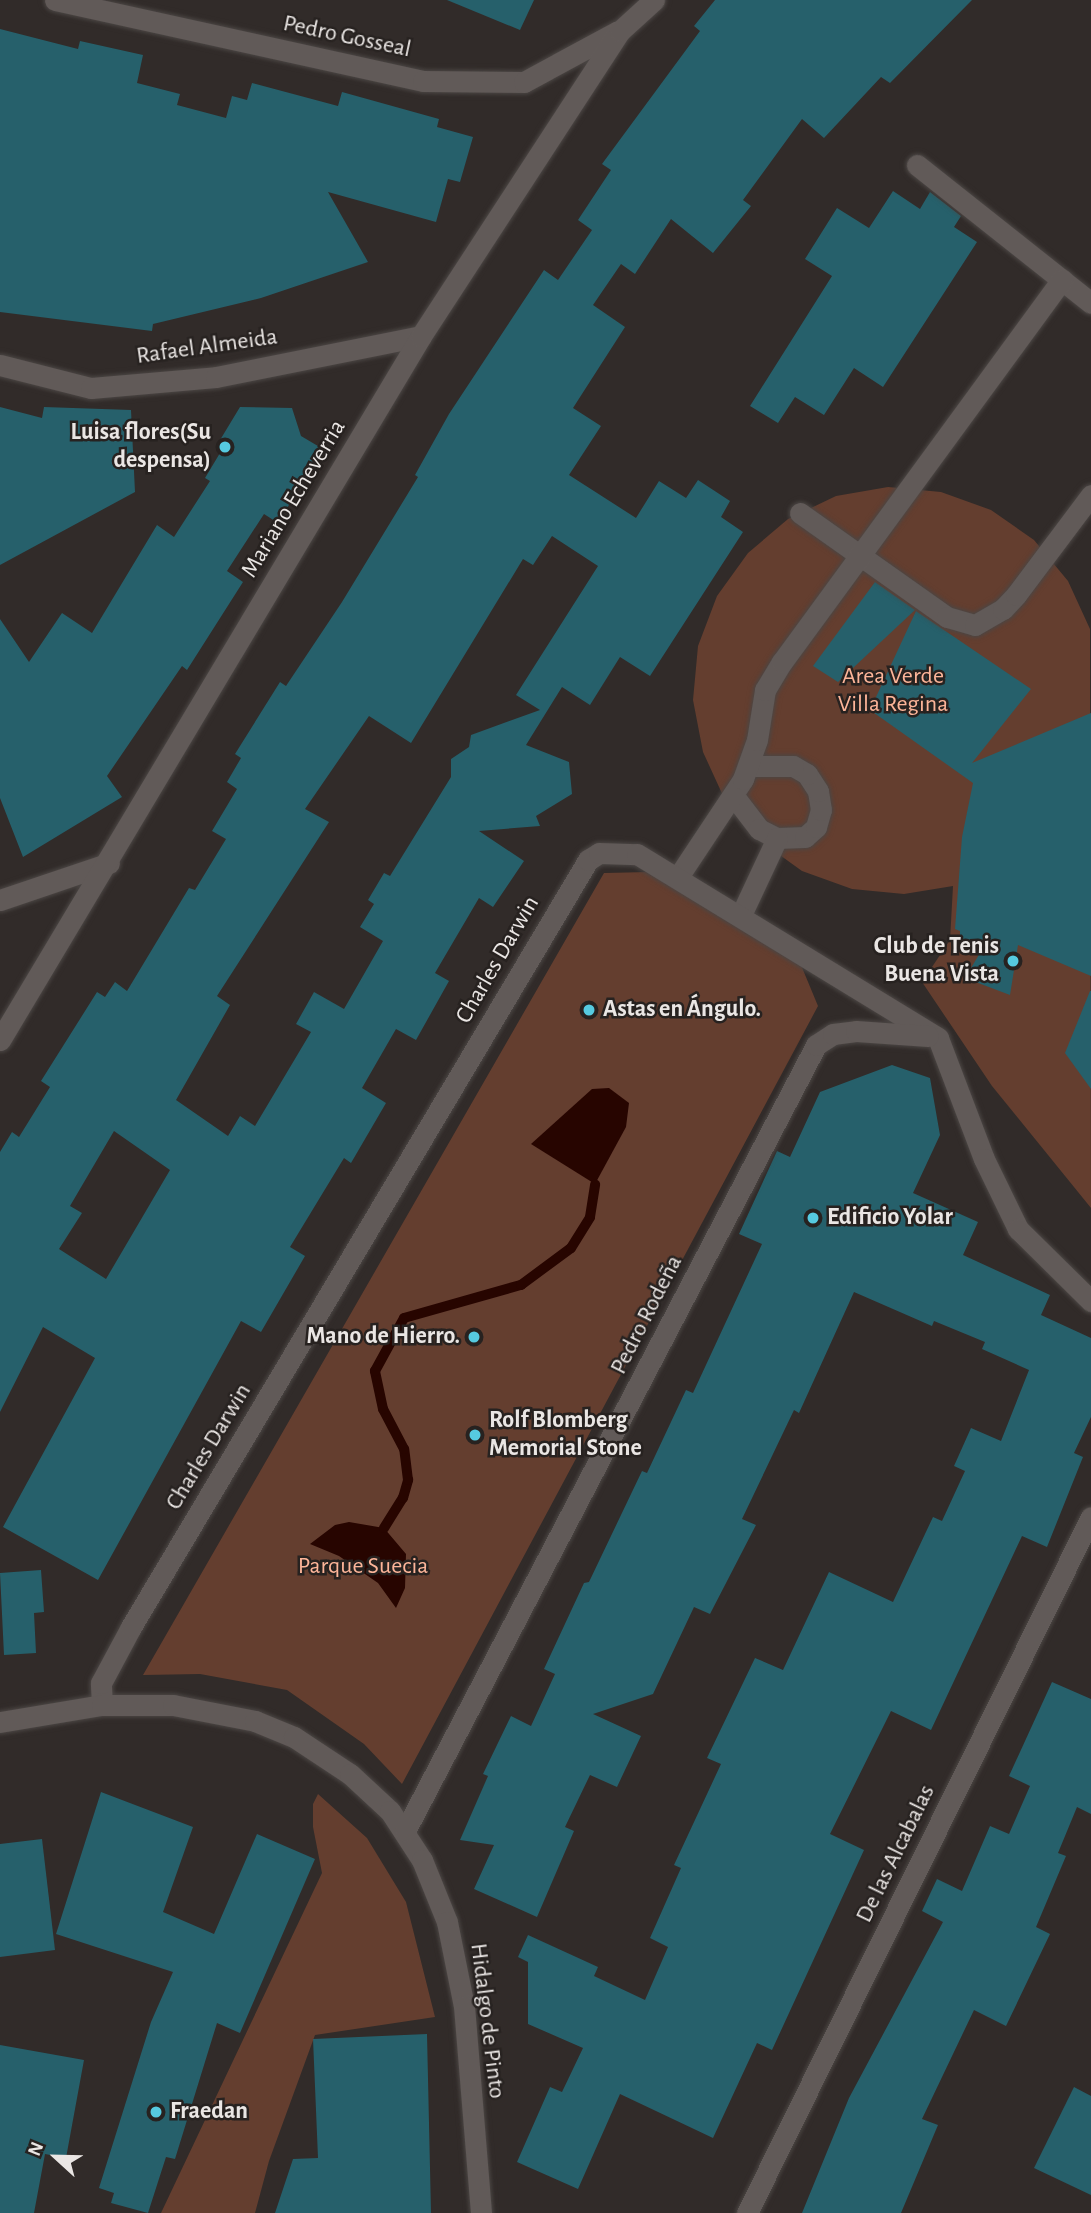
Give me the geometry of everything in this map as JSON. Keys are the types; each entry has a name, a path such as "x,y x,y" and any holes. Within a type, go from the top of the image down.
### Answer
{"street":[{"name":"Pedro Gosseal","path":"55,0 423,81 524,82 620,30"},
{"name":"Mariano Echeverria","path":"0,1040 109,863 421,336 620,30 654,0"},
{"path":"917,165 1091,303"},
{"path":"678,877 733,795 748,766 765,690 1062,280"},
{"name":"Rafael Almeida","path":"0,365 91,388 216,377 421,336"},
{"path":"800,513 947,617 975,625 1003,609 1016,595 1091,495"},
{"path":"733,795 759,829 777,838 805,837 816,827 821,810 818,791 807,774 793,766 748,766"},
{"path":"741,915 777,838"},
{"name":"Charles Darwin","path":"102,1705 101,1683 117,1651 588,860 611,850 637,854 741,915 938,1038"},
{"path":"0,901 109,863"},
{"name":"Pedro Rodeña","path":"405,1831 816,1045 833,1034 856,1031 938,1038"},
{"path":"938,1038 984,1159 1018,1228 1091,1301"},
{"name":"De las Alcabalas","path":"747,2213 1091,1517"},
{"name":"Hidalgo de Pinto","path":"0,1723 102,1705 173,1705 255,1721 294,1737 349,1774 405,1831 436,1888 457,1970 481,2213"}],"green space":[{"name":"Area Verde Villa Regina","path":"888,487 941,492 991,510 1034,540 1068,581 1090,629 1091,1208 992,1086 922,982 950,940 953,886 904,894 852,889 802,871 759,840 725,800 703,752 693,700 698,646 717,596 748,553 788,519 836,496"},
{"name":"Parque Suecia","path":"648,872 801,965 818,1006 402,1784 364,1744 287,1690 200,1674 143,1675 604,873"},
{"path":"318,1794 367,1838 406,1902 435,2017 315,2035 269,2161 255,2213 161,2213 322,1873 313,1827 313,1804"}],"shaded area":[{"path":"609,1088 629,1103 626,1127 595,1184 531,1144 592,1089"},
{"path":"349,1522 384,1528 406,1554 405,1588 396,1608 378,1583 339,1556 310,1544 335,1525"}],"building":[{"path":"447,0 534,0 520,30"},
{"path":"715,0 972,0 890,83 881,77 824,138 802,119 743,200 751,206 713,253 671,219 635,274 621,264 593,305 625,327 573,408 601,426 569,475 636,518 659,481 686,498 698,480 730,501 721,517 743,532 650,676 620,657 590,705 562,687 526,745 569,762 572,794 536,816 540,826 479,831 524,861 493,907 479,898 435,973 449,981 416,1040 396,1029 362,1088 386,1103 351,1163 344,1158 290,1247 305,1256 261,1332 241,1321 98,1580 3,1527 95,1358 43,1327 0,1412 0,1152 12,1132 19,1137 50,1087 41,1081 97,992 105,997 115,982 127,991 189,888 195,890 226,839 212,831 237,789 227,782 241,758 235,754 280,682 286,686 342,602 418,477 415,475 449,414 544,270 558,280 592,230 578,220 611,170 602,164 700,31 694,26","holes":["552,536 598,566 516,695 540,710 471,735 469,747 451,759 451,777 390,876 384,873 368,900 374,904 360,927 383,941 344,1009 314,992 296,1024 311,1032 255,1126 240,1116 228,1136 176,1100 230,1005 217,996 329,822 305,809 369,716 411,743 523,559 533,565","114,1131 170,1170 106,1279 59,1249 82,1213 70,1206"]},
{"path":"0,29 78,49 80,41 143,55 137,83 180,94 177,105 226,118 232,96 247,100 252,83 338,106 342,92 439,119 437,127 473,137 460,182 448,179 436,222 328,192 368,262 261,298 153,324 152,331 0,312"},
{"path":"893,191 920,209 930,192 961,216 954,227 977,242 883,387 854,368 824,415 795,397 778,423 750,406 832,276 805,259 837,208 869,228"},
{"path":"0,407 42,418 44,407 131,410 135,492 0,565"},
{"path":"240,407 292,408 301,436 323,449 278,523 264,514 227,571 243,582 187,670 182,666 107,776 122,797 23,857 0,798 0,619 29,662 62,613 92,633 157,525 174,537 210,481 205,478 223,448 217,445"},
{"path":"875,582 915,610 838,682 813,666"},
{"path":"916,611 1031,689 972,763 1091,713 1091,976 1018,945 1010,995 965,978 980,953 960,949 960,931 955,929 962,837 973,783 870,710"},
{"path":"1091,991 1091,1089 1065,1053"},
{"path":"892,1065 930,1078 940,1135 913,1193 978,1222 963,1255 1050,1295 1041,1315 1091,1338 1091,1417 1074,1453 1083,1457 1047,1547 1022,1536 931,1730 891,1711 830,1834 864,1850 772,2050 757,2043 713,2138 620,2094 578,2189 517,2162 550,2087 562,2092 583,2048 528,2024 528,1962 518,1957 528,1935 598,1967 594,1976 645,2000 668,1947 650,1938 681,1868 674,1865 721,1764 707,1758 755,1658 783,1670 829,1572 893,1602 933,1517 942,1521 965,1471 954,1466 971,1428 1001,1441 1029,1370 982,1349 985,1342 934,1321 932,1326 854,1292 799,1413 794,1410 742,1519 756,1525 710,1614 694,1607 653,1694 593,1714 641,1736 617,1787 590,1775 565,1827 574,1831 537,1917 474,1889 494,1845 460,1840 488,1776 483,1774 511,1716 531,1726 555,1674 544,1669 584,1583 589,1582 642,1471 647,1473 686,1390 693,1393 762,1244 739,1234 777,1151 790,1157 820,1092"},
{"path":"41,1570 44,1612 34,1613 36,1653 4,1655 0,1573"},
{"path":"1052,1682 1091,1699 1091,1814 1077,1807 1058,1853 1066,1856 1036,1927 1050,1934 1006,2026 974,2010 922,2119 938,2125 901,2213 802,2213 849,2098 943,1922 922,1911 937,1879 962,1891 990,1826 1009,1834 1030,1786 1009,1776"},
{"path":"101,1792 193,1827 163,1912 214,1934 257,1834 315,1859 240,2033 217,2023 175,2159 166,2157 148,2213 111,2203 114,2193 99,2188 151,2022 173,1972 56,1934"},
{"path":"42,1839 55,1950 0,1957 0,1844"},
{"path":"427,2034 431,2213 275,2213 293,2159 318,2158 313,2039"},
{"path":"0,2045 84,2060 66,2158 45,2154 34,2213 0,2213"},
{"path":"1074,2087 1091,2096 1091,2195 1034,2168"}],"waterway":[{"path":"384,1528 403,1498 408,1480 404,1449 383,1409 375,1371 404,1318 521,1285 571,1248 590,1217 595,1184"}],"place":[{"name":"Luisa flores(Su despensa)","path":"225,447"},
{"name":"Club de Tenis Buena Vista","path":"1013,961"},
{"name":"Astas en Ángulo.","path":"589,1010"},
{"name":"Edificio Yolar","path":"813,1218"},
{"name":"Mano de Hierro.","path":"474,1337"},
{"name":"Rolf Blomberg Memorial Stone","path":"475,1435"},
{"name":"Fraedan","path":"156,2112"}]}
